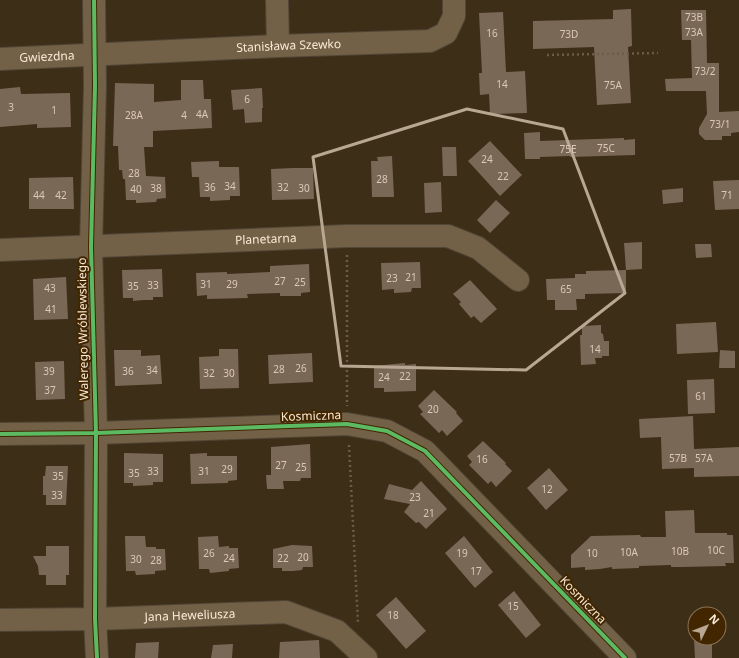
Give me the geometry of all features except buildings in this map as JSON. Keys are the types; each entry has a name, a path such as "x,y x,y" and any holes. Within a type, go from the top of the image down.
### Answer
{"street":[{"name":"Walerego Wróblewskiego","path":"94,0 95,86 91,247 96,433 95,619 97,658"},
{"path":"277,0 278,46"},
{"name":"Stanisława Szewko","path":"94,55 278,46 430,42 446,33 454,16 454,0"},
{"name":"Gwiezdna","path":"0,59 94,55"},
{"name":"Planetarna","path":"0,250 347,236 448,236 478,248 518,280"},
{"name":"Kosmiczna","path":"0,434 96,433 348,424 387,431 425,452 625,658"},
{"name":"Jana Heweliusza","path":"0,620 95,619 286,612 337,631 363,655"}],"path":[{"path":"547,55 658,53"},
{"path":"347,236 348,424 363,655"}],"highlighted area":[{"path":"467,109 563,129 625,293 526,370 341,366 313,157"}],"cycle path":[{"path":"94,0 95,86 91,247 96,433 95,619 97,658"},
{"path":"0,434 96,433 347,424 387,431 425,451 625,658"}]}
